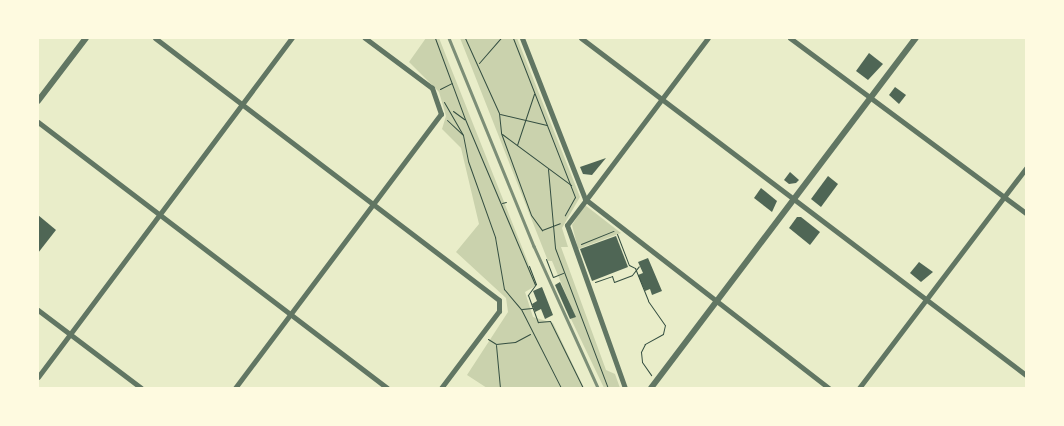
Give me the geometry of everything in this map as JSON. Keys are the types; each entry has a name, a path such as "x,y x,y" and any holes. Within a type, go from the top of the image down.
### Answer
{"street":[{"path":"38,101 86,38"},
{"path":"155,38 499,300 500,306 441,388"},
{"path":"38,377 292,38"},
{"path":"235,388 441,114 432,88 364,38"},
{"path":"522,38 585,199 716,304 829,388"},
{"path":"581,38 660,101 926,298 1026,375"},
{"path":"625,388 567,225 708,38"},
{"path":"790,38 1026,213"},
{"path":"651,388 916,38"},
{"path":"38,122 387,388"},
{"path":"859,388 1026,168"},
{"path":"38,310 141,388"}],"path":[{"path":"435,38 453,83 464,119 535,284"},
{"path":"466,38 499,114 501,133 531,215 542,230 558,226 576,197 513,38"},
{"path":"478,64 501,38"},
{"path":"432,88 442,89 453,83"},
{"path":"440,84 442,89"},
{"path":"432,88 451,110 464,119"},
{"path":"517,146 534,94"},
{"path":"451,110 463,135 468,161 495,237 504,289 521,309 531,334 561,388"},
{"path":"441,114 463,135"},
{"path":"499,114 548,126"},
{"path":"501,133 571,185"},
{"path":"548,169 555,248 608,388"},
{"path":"501,203 506,202"},
{"path":"573,246 616,230 629,264 635,268 648,301 665,325 663,334 645,344 641,352 645,368 657,381"},
{"path":"546,259 553,277 564,272"},
{"path":"529,266 535,284"},
{"path":"587,285 612,276 614,282 632,275 635,268 639,266"},
{"path":"535,284 528,295 538,322 550,321 583,388"},
{"path":"521,309 533,308"},
{"path":"481,334 496,344 515,342 531,334"},
{"path":"496,344 500,388"}],"green space":[{"path":"426,38 439,38 537,285 525,292 533,317 553,323 584,388 487,388 467,375 508,312 506,298 456,252 479,224 461,148 442,129 446,116 439,92 409,62"},
{"path":"460,38 517,38 580,197 562,228 568,247 561,247 606,370 615,374 620,388 604,388 571,319 575,316 552,261 548,261"},
{"path":"585,205 621,233 578,249 572,225"}],"building":[{"path":"869,53 883,64 868,80 856,71"},
{"path":"895,87 906,95 899,104 889,95"},
{"path":"606,158 592,175 583,174 580,167"},
{"path":"790,172 799,180 796,183 789,184 784,180"},
{"path":"828,176 838,184 821,207 811,199"},
{"path":"761,188 777,201 772,212 754,198"},
{"path":"38,215 56,230 38,253"},
{"path":"797,217 801,217 820,232 810,245 789,228"},
{"path":"616,236 628,267 592,281 580,249"},
{"path":"648,258 662,291 652,295 650,289 645,291 638,275 643,273 638,262"},
{"path":"919,262 933,272 921,282 910,273"},
{"path":"560,282 576,317 570,319 555,285"},
{"path":"542,287 553,315 545,319 541,309 535,312 532,304 537,301 533,291"}],"railway":[{"path":"449,38 534,246 598,388"}]}
